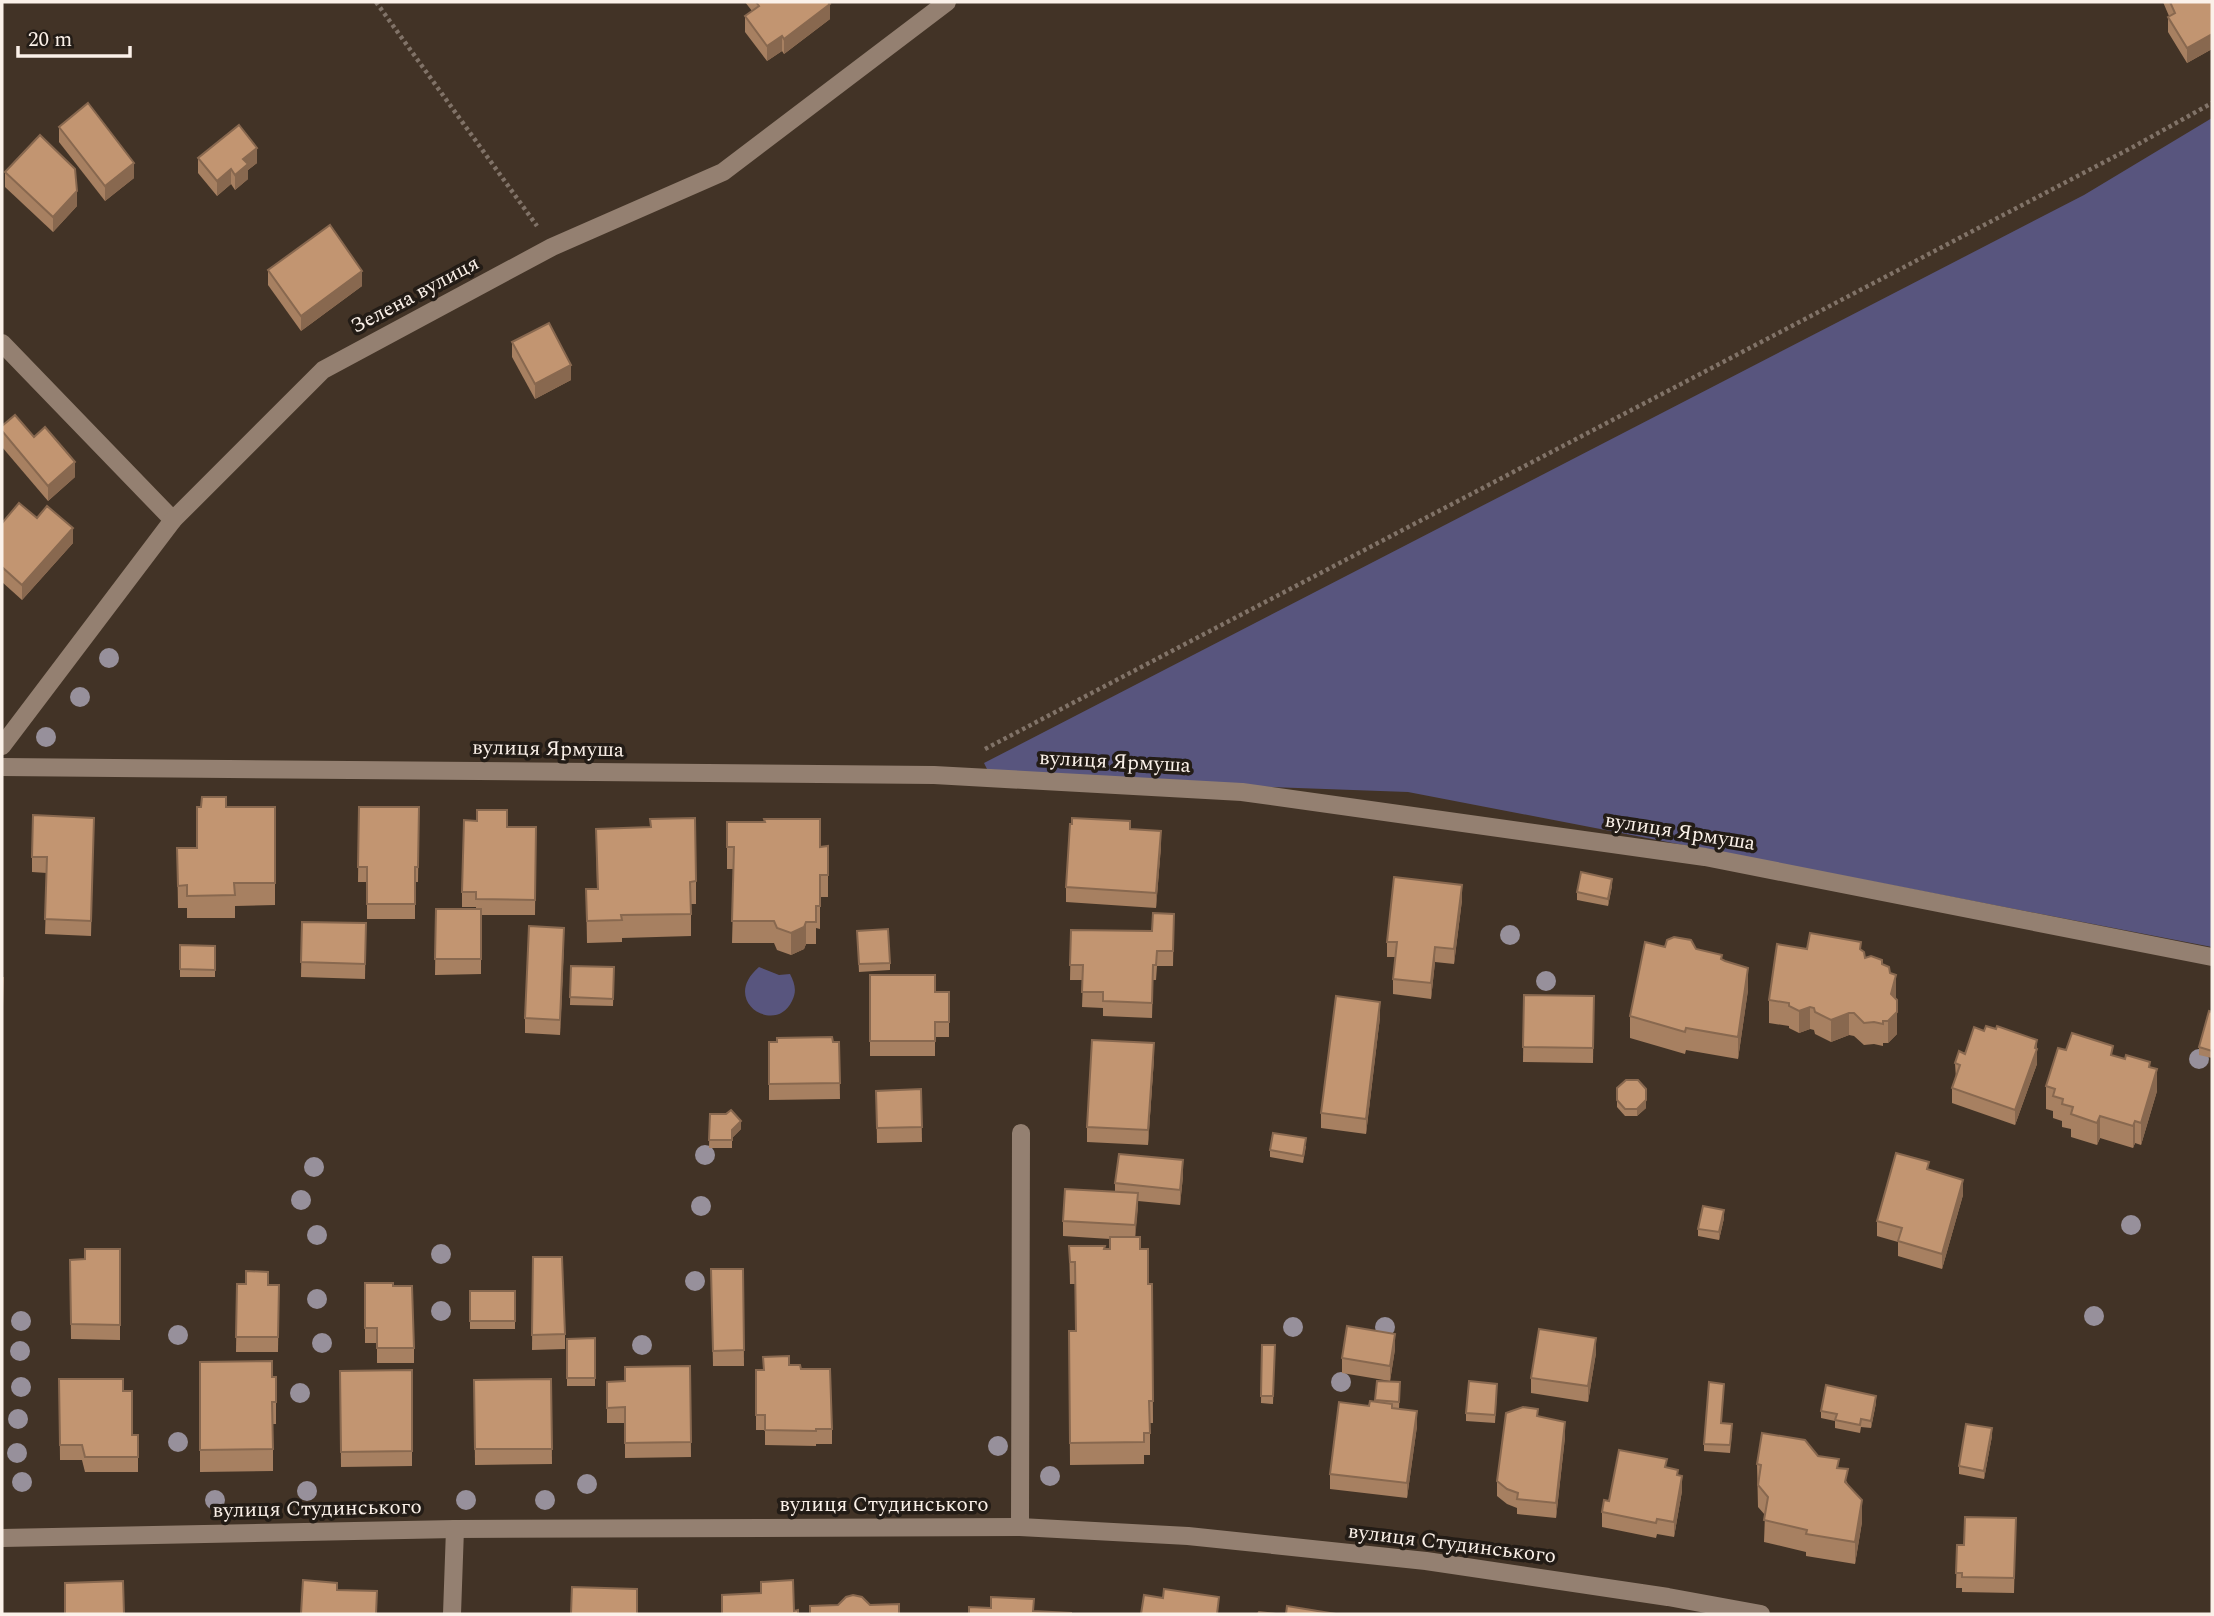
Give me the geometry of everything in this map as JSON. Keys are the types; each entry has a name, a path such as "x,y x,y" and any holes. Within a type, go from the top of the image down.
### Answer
{"street":[{"name":"Зелена вулиця","path":"2,746 173,520 323,370 552,247 723,172 947,2"},
{"path":"2,343 173,520"},
{"name":"вулиця Ярмуша","path":"2,767 934,775 1242,792 1705,857 2212,957"},
{"path":"1020,1527 1021,1133"},
{"name":"вулиця Студинського","path":"2,1538 455,1529 1020,1527 1188,1535 1413,1560 1668,1597 1761,1614"},
{"path":"452,1614 455,1529"}],"path":[{"path":"376,2 552,247"},
{"path":"984,749 2133,147 2212,103"}],"shaded area":[{"path":"2212,118 2212,947 1408,792 991,777 984,763 2084,195"},
{"path":"759,967 779,975 790,974 794,994 784,1011 764,1015 754,1010 748,1002 745,992 748,980"}],"building":[{"path":"756,2 830,4 784,39 782,36 767,46 745,16 759,6"},
{"path":"2170,2 2212,2 2212,34 2187,48 2168,17 2175,13"},
{"path":"88,103 134,163 105,186 59,127"},
{"path":"239,125 257,148 243,159 248,164 235,175 231,169 217,181 198,158"},
{"path":"40,135 75,169 77,191 53,217 5,172"},
{"path":"330,225 362,271 301,316 268,270"},
{"path":"549,323 571,365 535,384 512,342"},
{"path":"15,415 34,437 45,427 75,462 48,486 2,431 2,426"},
{"path":"19,503 37,518 47,506 73,528 22,585 2,567 2,523"},
{"path":"202,797 226,797 226,807 275,807 275,883 234,883 235,895 187,896 187,885 178,886 177,848 197,848 197,807 201,807"},
{"path":"359,807 419,807 415,904 367,904 367,867 358,867"},
{"path":"477,810 507,810 507,827 536,827 535,900 476,899 476,892 462,892 464,820 477,821"},
{"path":"33,815 94,818 91,921 45,919 47,857 32,857"},
{"path":"695,818 696,881 690,882 691,914 621,915 622,920 587,921 586,889 598,889 596,829 651,827 650,819"},
{"path":"1072,818 1130,821 1130,829 1161,831 1156,893 1066,887"},
{"path":"764,819 820,819 820,847 828,846 828,875 820,875 820,906 816,906 816,922 806,922 804,927 791,933 777,928 774,921 732,921 734,847 727,847 727,822 765,822"},
{"path":"1581,872 1612,879 1608,899 1577,892"},
{"path":"1394,877 1462,885 1454,949 1435,947 1431,983 1393,979 1397,942 1387,942"},
{"path":"436,909 481,909 481,959 435,959"},
{"path":"1153,913 1174,914 1173,951 1157,951 1156,965 1153,965 1152,1003 1103,1001 1103,992 1082,992 1083,965 1070,965 1071,930 1152,931"},
{"path":"302,922 366,923 365,964 301,962"},
{"path":"529,926 564,928 560,1020 525,1018"},
{"path":"888,929 890,963 859,964 857,931"},
{"path":"1810,933 1861,942 1860,949 1865,958 1871,956 1882,960 1882,964 1889,967 1890,973 1896,975 1891,994 1897,1000 1897,1012 1888,1021 1883,1021 1883,1024 1864,1023 1854,1013 1831,1020 1815,1012 1814,1008 1799,1011 1789,1006 1789,1003 1769,1000 1777,944 1807,949"},
{"path":"1674,937 1691,940 1696,949 1722,955 1721,959 1725,961 1748,968 1738,1037 1686,1028 1685,1032 1630,1016 1645,942 1665,947 1667,940"},
{"path":"180,945 215,946 215,970 180,969"},
{"path":"571,966 614,967 613,999 570,997"},
{"path":"870,975 935,975 935,992 949,992 949,1022 935,1022 935,1041 870,1041"},
{"path":"1524,995 1594,996 1593,1048 1523,1047"},
{"path":"1336,996 1380,1002 1366,1119 1321,1113"},
{"path":"2209,1011 2212,1012 2212,1051 2199,1047"},
{"path":"1986,1026 1996,1029 1997,1026 2037,1040 2037,1049 2015,1110 1952,1088 1960,1065 1955,1063 1959,1051 1965,1054 1974,1027 1984,1031"},
{"path":"2072,1033 2113,1046 2111,1055 2125,1059 2126,1055 2150,1062 2149,1067 2157,1069 2141,1123 2135,1121 2133,1126 2100,1116 2097,1123 2071,1114 2073,1107 2062,1104 2063,1099 2053,1096 2055,1089 2046,1086 2058,1048 2066,1050"},
{"path":"832,1037 833,1042 839,1042 840,1083 769,1084 769,1042 777,1042 777,1038"},
{"path":"1092,1040 1154,1043 1148,1130 1087,1127"},
{"path":"1626,1080 1638,1080 1646,1089 1646,1100 1637,1109 1625,1109 1617,1100 1617,1088"},
{"path":"921,1089 922,1127 877,1128 876,1091"},
{"path":"731,1110 741,1121 732,1130 732,1140 709,1140 710,1114 726,1114"},
{"path":"1273,1133 1306,1138 1303,1156 1270,1150"},
{"path":"1896,1153 1929,1162 1927,1169 1963,1180 1942,1254 1898,1241 1902,1228 1877,1221"},
{"path":"1119,1154 1183,1160 1180,1190 1115,1183"},
{"path":"1065,1189 1138,1193 1135,1225 1063,1221"},
{"path":"1703,1206 1724,1210 1719,1232 1698,1229"},
{"path":"1110,1237 1140,1237 1140,1249 1148,1249 1148,1284 1152,1284 1153,1401 1149,1401 1150,1433 1144,1433 1144,1442 1070,1443 1069,1331 1076,1331 1075,1262 1070,1262 1069,1246 1105,1246 1104,1249 1110,1249"},
{"path":"85,1249 120,1249 120,1325 71,1324 70,1260 85,1259"},
{"path":"533,1257 562,1257 565,1334 532,1335"},
{"path":"711,1269 743,1269 744,1350 713,1351"},
{"path":"246,1271 268,1272 268,1285 279,1285 278,1337 236,1337 237,1284 246,1284"},
{"path":"365,1283 412,1286 414,1348 377,1348 377,1328 365,1328"},
{"path":"470,1291 515,1291 515,1321 470,1321"},
{"path":"1347,1326 1395,1334 1390,1366 1342,1358"},
{"path":"1539,1329 1596,1338 1588,1386 1531,1378"},
{"path":"595,1338 595,1378 567,1378 567,1339"},
{"path":"1262,1345 1275,1345 1273,1396 1261,1396"},
{"path":"789,1356 789,1365 800,1365 801,1369 830,1369 832,1429 765,1430 765,1415 756,1415 756,1370 764,1370 763,1357"},
{"path":"272,1361 272,1377 276,1377 276,1402 272,1402 273,1449 200,1450 200,1362"},
{"path":"690,1366 691,1442 625,1443 625,1407 607,1408 607,1382 625,1381 625,1367"},
{"path":"412,1370 412,1451 341,1452 340,1371"},
{"path":"59,1379 123,1379 123,1391 132,1391 132,1435 138,1435 138,1457 85,1457 82,1445 60,1445"},
{"path":"551,1379 552,1449 475,1449 474,1380"},
{"path":"1377,1381 1400,1382 1399,1402 1375,1400"},
{"path":"1469,1381 1497,1384 1495,1415 1466,1413"},
{"path":"1709,1382 1724,1384 1721,1423 1732,1424 1730,1445 1704,1444"},
{"path":"1826,1385 1876,1396 1871,1421 1861,1419 1860,1425 1835,1420 1837,1414 1821,1411"},
{"path":"1370,1401 1392,1404 1392,1408 1417,1411 1407,1483 1330,1474 1339,1402 1369,1406"},
{"path":"1523,1407 1538,1409 1537,1416 1565,1422 1556,1503 1517,1499 1518,1493 1497,1481 1506,1413"},
{"path":"1966,1424 1992,1428 1984,1471 1959,1466"},
{"path":"1762,1433 1805,1440 1818,1456 1839,1459 1837,1468 1848,1469 1845,1482 1862,1500 1855,1542 1806,1534 1807,1530 1764,1520 1768,1497 1758,1485 1761,1465 1757,1464"},
{"path":"1619,1450 1667,1459 1665,1467 1678,1470 1677,1475 1682,1476 1674,1522 1657,1519 1656,1523 1602,1512 1604,1500 1609,1501"},
{"path":"1965,1517 2016,1518 2014,1578 1962,1577 1962,1573 1956,1573 1957,1545 1964,1545"},
{"path":"303,1580 337,1583 337,1590 377,1591 376,1614 301,1614"},
{"path":"793,1580 794,1611 798,1610 798,1614 722,1614 722,1595 761,1593 761,1582"},
{"path":"123,1581 124,1614 65,1614 65,1583"},
{"path":"572,1587 637,1589 637,1614 571,1614"},
{"path":"1164,1589 1219,1597 1217,1614 1141,1614 1144,1595 1163,1598"},
{"path":"846,1597 862,1597 870,1605 899,1604 899,1614 810,1614 810,1606 838,1605"},
{"path":"991,1597 1034,1599 1033,1611 1071,1614 969,1614 969,1607 991,1608"},
{"path":"1287,1606 1336,1614 1286,1614"}]}
